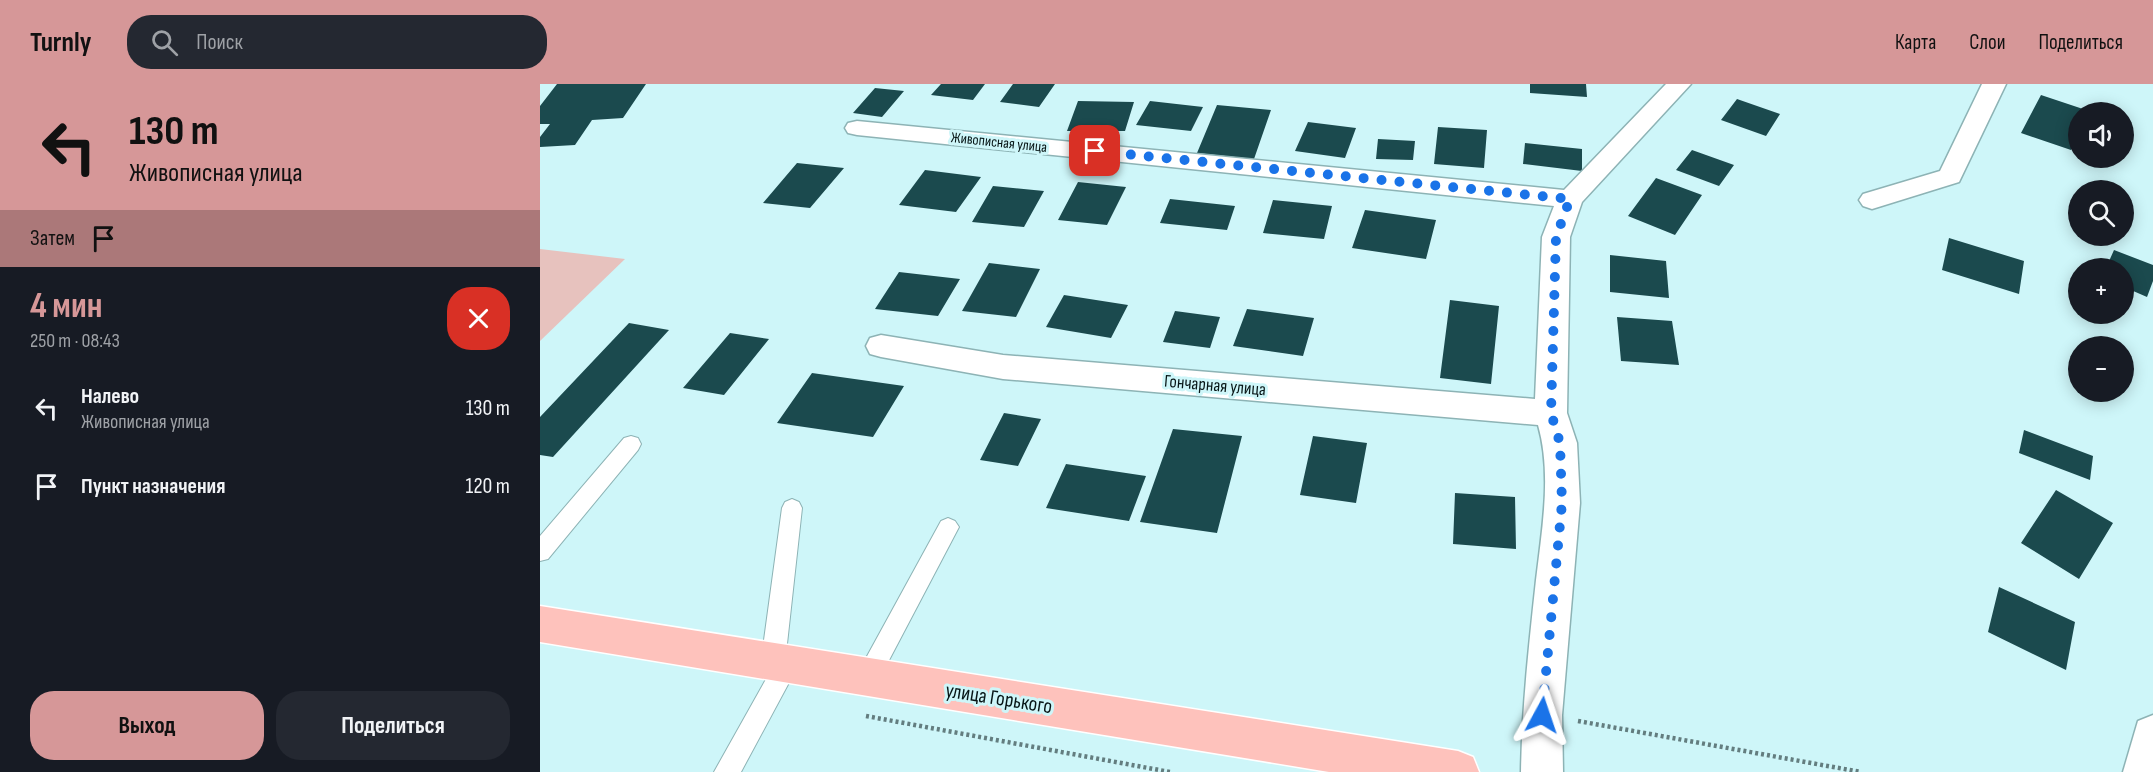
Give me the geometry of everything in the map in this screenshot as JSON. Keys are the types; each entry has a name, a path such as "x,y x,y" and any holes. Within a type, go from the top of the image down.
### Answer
{"main road":[{"name":"улица Горького","path":"540,624 780,663 864,696 1395,767 1458,772"}],"street":[{"path":"1542,772 1542,715 1562,503 1560,443 1551,413 1556,237 1570,199 1679,84"},
{"path":"1872,201 1950,176 1994,84"},
{"name":"Живописная улица","path":"857,128 1570,199"},
{"name":"Гончарная улица","path":"881,346 1003,367 1551,413"},
{"path":"2144,772 2153,736"}],"lane":[{"path":"540,552 632,444"},
{"path":"727,772 780,663 792,508"},
{"path":"864,696 948,527"}],"path":[{"path":"864,696 1170,772"},
{"path":"1542,715 1861,772"}],"shaded area":[{"path":"540,249 625,259 540,341"}],"building":[{"path":"557,84 646,84 623,118 592,120 575,145 540,147 540,137 550,124 540,124 540,106"},
{"path":"941,84 985,84 973,100 931,95"},
{"path":"1013,84 1055,84 1039,107 1000,102"},
{"path":"1530,84 1586,84 1587,97 1530,93"},
{"path":"875,88 904,91 882,117 853,113"},
{"path":"2041,95 2068,104 2068,149 2021,133"},
{"path":"1737,99 1780,114 1766,136 1721,120"},
{"path":"1078,101 1134,102 1125,131 1067,131"},
{"path":"1150,101 1203,107 1191,131 1136,125"},
{"path":"1217,105 1271,110 1254,159 1197,153"},
{"path":"1308,122 1356,128 1345,158 1295,151"},
{"path":"1438,127 1487,130 1484,168 1434,164"},
{"path":"1378,139 1415,141 1413,160 1376,159"},
{"path":"1525,143 1582,149 1582,171 1523,164"},
{"path":"1692,150 1734,165 1719,186 1676,170"},
{"path":"797,163 844,168 810,208 763,203"},
{"path":"925,170 981,177 956,212 899,205"},
{"path":"1656,178 1702,195 1675,235 1628,216"},
{"path":"1078,182 1126,187 1107,225 1058,220"},
{"path":"993,186 1044,191 1024,227 972,222"},
{"path":"1170,199 1235,206 1227,230 1160,223"},
{"path":"1273,200 1332,206 1324,239 1263,233"},
{"path":"1365,210 1436,220 1426,259 1352,248"},
{"path":"1949,238 2024,261 2019,294 1942,270"},
{"path":"2114,250 2153,265 2153,281 2147,297 2134,291 2134,258 2110,258"},
{"path":"1610,255 1666,261 1669,298 1610,292"},
{"path":"989,263 1040,269 1016,317 962,311"},
{"path":"899,272 960,279 938,316 875,309"},
{"path":"1064,295 1128,305 1111,338 1046,327"},
{"path":"1450,300 1499,306 1491,384 1440,378"},
{"path":"1247,309 1314,318 1303,356 1233,346"},
{"path":"1175,311 1220,317 1210,348 1163,342"},
{"path":"1617,317 1672,321 1679,365 1621,361"},
{"path":"629,323 669,330 553,457 540,455 540,417"},
{"path":"730,333 769,339 724,395 683,388"},
{"path":"812,373 904,386 873,437 777,423"},
{"path":"1004,413 1041,419 1018,466 980,460"},
{"path":"1173,429 1242,436 1217,533 1140,522"},
{"path":"2024,430 2093,456 2090,480 2019,453"},
{"path":"1313,436 1367,443 1356,503 1300,495"},
{"path":"1066,464 1146,476 1129,521 1046,508"},
{"path":"2056,490 2113,523 2079,579 2021,543"},
{"path":"1455,493 1515,497 1516,549 1453,544"},
{"path":"1999,587 2075,622 2066,670 1988,632"}],"route":[{"path":"1095,151 1570,199 1556,237 1551,413 1560,443 1562,503 1542,715"}]}
